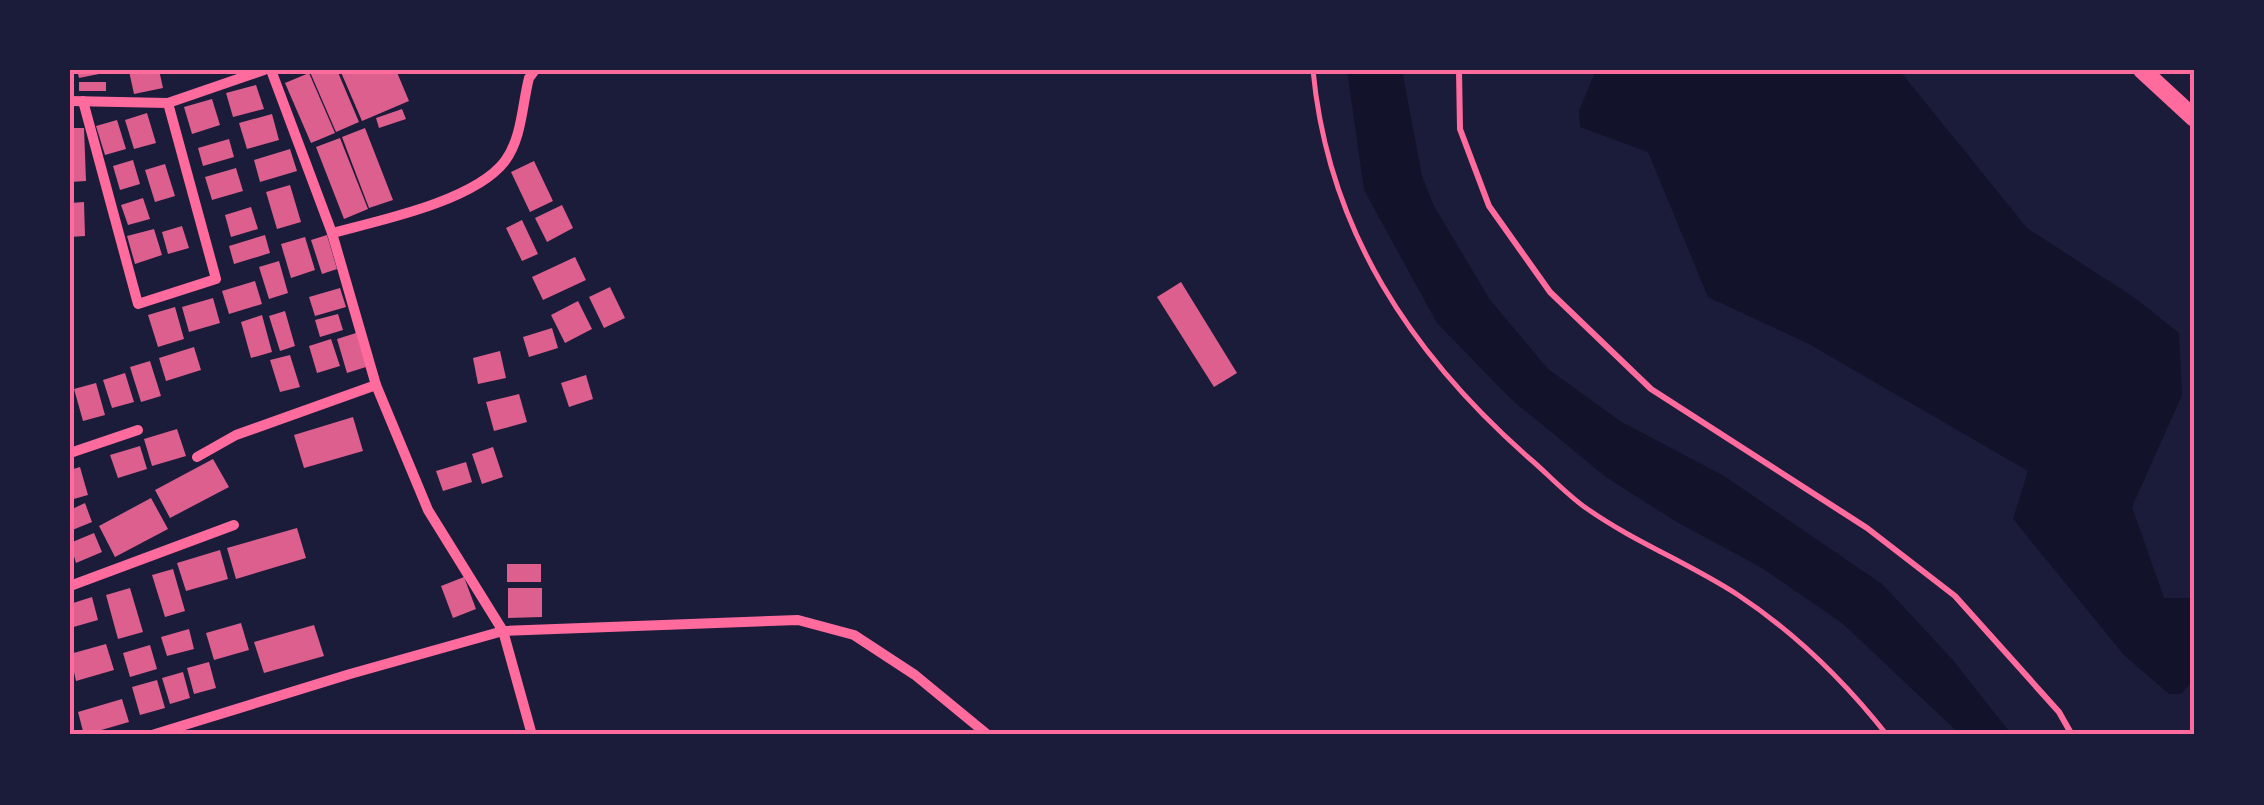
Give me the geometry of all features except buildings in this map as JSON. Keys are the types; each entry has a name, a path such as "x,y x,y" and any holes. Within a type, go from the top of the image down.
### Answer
{"street":[{"path":"70,100 168,102 268,70 332,233 376,386 428,510 502,631 532,735"},
{"path":"332,233 408,213 450,197 486,177 504,162 512,147 529,78 535,70"},
{"path":"2142,70 2194,118"},
{"path":"83,101 138,304 216,279 168,102"},
{"path":"198,457 251,429 376,386"},
{"path":"70,453 138,430"},
{"path":"70,586 234,526"},
{"path":"152,735 502,631 798,620 854,635 916,675 988,735"}],"lane":[{"path":"1459,70 1460,129 1489,206 1550,292 1650,389 1868,528 1955,596 2059,712 2072,735"}],"path":[{"path":"1312,70 1318,125 1351,226 1398,313 1453,386 1585,507 1736,594 1782,628 1867,710 1887,735"}],"shaded area":[{"path":"1347,70 1402,70 1422,176 1434,206 1490,300 1548,369 1620,421 1724,476 1882,584 1952,659 2012,735 1961,735 1842,623 1762,568 1675,521 1606,477 1512,400 1437,323 1364,190"},
{"path":"1596,70 1899,70 2027,228 2135,298 2179,333 2182,395 2132,507 2164,598 2194,598 2194,679 2181,694 2169,694 2124,655 2013,519 2028,471 1809,344 1708,297 1648,152 1580,127 1579,111"}]}
